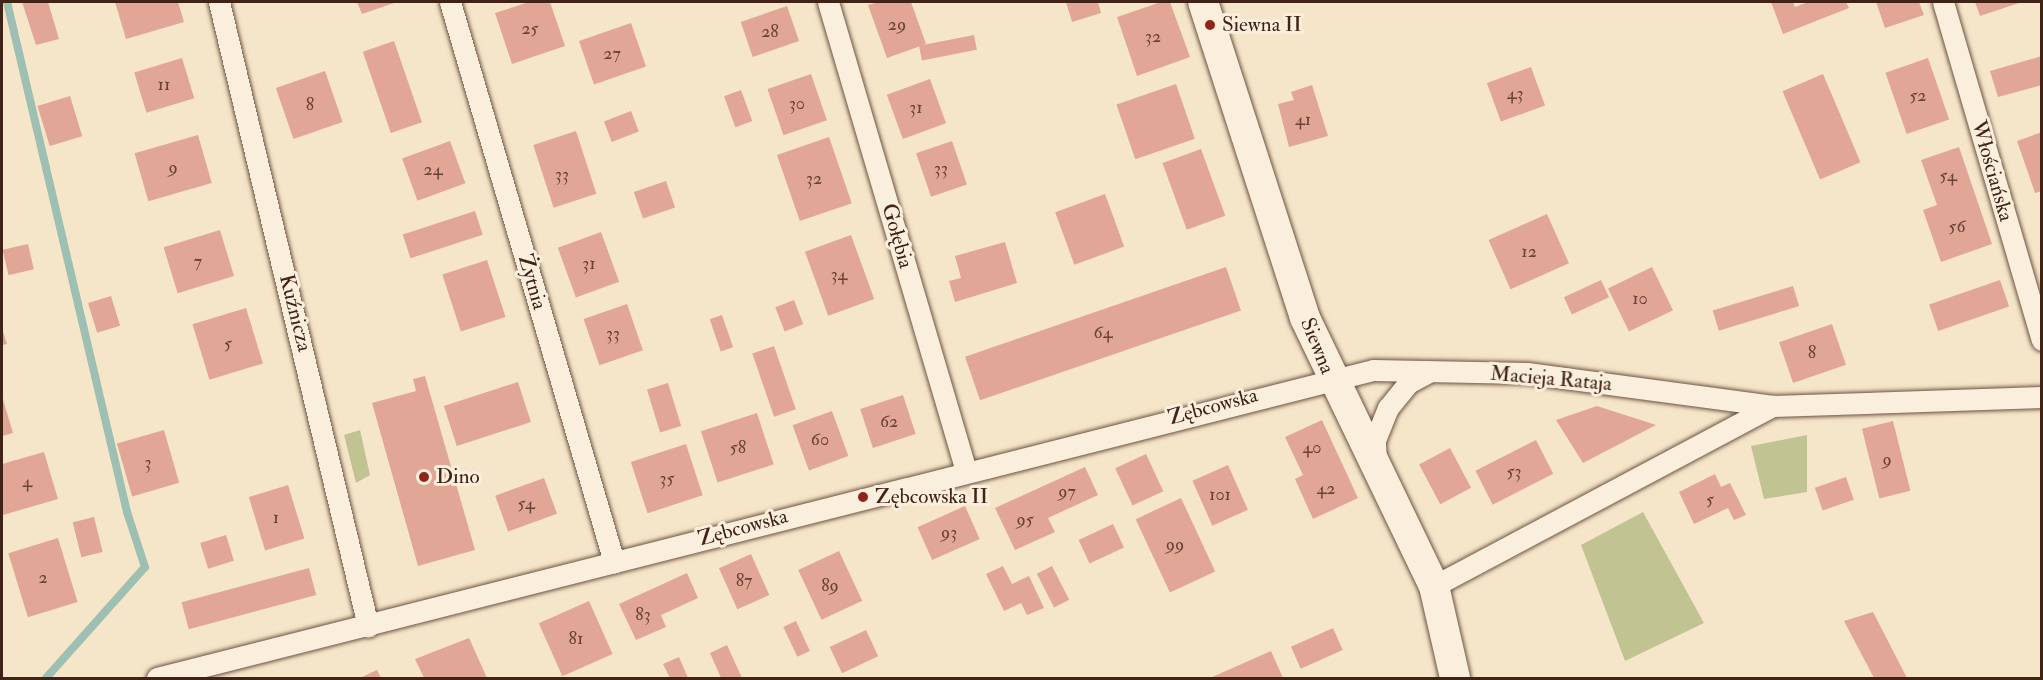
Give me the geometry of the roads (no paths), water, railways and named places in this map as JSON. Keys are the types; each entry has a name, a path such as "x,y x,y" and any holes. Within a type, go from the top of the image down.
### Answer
{"street":[{"name":"Kuźnicza","path":"219,2 368,626"},
{"name":"Żytnia","path":"450,2 614,562"},
{"name":"Gołębia","path":"828,2 966,471"},
{"name":"Siewna","path":"1203,2 1268,215 1328,377 1376,466 1434,586 1455,678"},
{"name":"Włościańska","path":"1943,2 2042,340"},
{"name":"Macieja Rataja","path":"1328,377 1373,370 1527,374 1773,406 2042,398"},
{"path":"1376,466 1375,440 1388,408 1407,383 1429,371"},
{"name":"Zębcowska","path":"157,678 368,626 1328,377"},
{"name":"Macieja Rataja","path":"1434,586 1773,406"}],"waterway":[{"path":"7,2 127,512 145,567 46,678"}],"place":[{"name":"Siewna II","path":"1210,25"},
{"name":"Dino","path":"424,477"},
{"name":"Zębcowska II","path":"863,497"}]}
